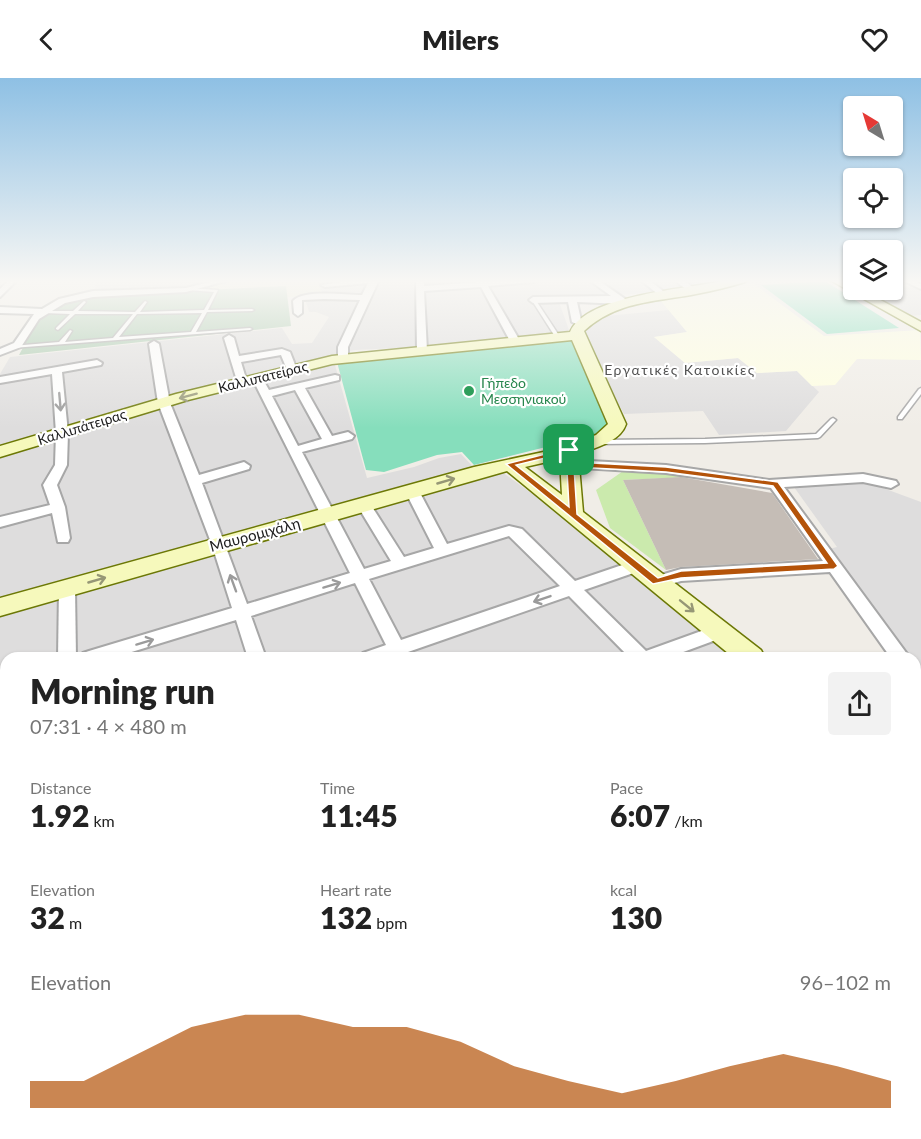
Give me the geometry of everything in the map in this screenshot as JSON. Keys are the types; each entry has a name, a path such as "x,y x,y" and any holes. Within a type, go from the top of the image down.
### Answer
{"street":[{"path":"0,352 20,343 28,330"},
{"path":"343,358 343,347 350,330"},
{"path":"421,330 422,351"},
{"path":"509,330 515,341"},
{"name":"Καλλιπατείρας","path":"164,403 343,358 558,337 580,330"},
{"name":"Μαυρομιχάλη","path":"0,607 510,464 570,457 611,434 617,427 580,330"},
{"path":"229,338 235,360 250,380 265,394 399,652"},
{"path":"154,344 164,403 219,545 255,652"},
{"path":"235,360 282,352 286,354 292,370"},
{"path":"0,380 97,363"},
{"path":"57,370 63,433 61,465 50,484 58,507 63,538"},
{"path":"265,394 335,378"},
{"path":"298,386 330,441"},
{"name":"Καλλιπάτειρας","path":"0,452 164,403"},
{"path":"293,451 348,436"},
{"path":"573,515 570,457 775,484 863,478 891,484"},
{"path":"510,464 744,652"},
{"path":"194,481 244,466"},
{"path":"775,484 897,652"},
{"path":"412,491 444,551"},
{"path":"364,505 400,564"},
{"path":"0,522 58,507"},
{"path":"109,652 509,531 517,533 635,652"},
{"path":"405,652 637,566"},
{"path":"657,582 681,575 834,566"},
{"path":"67,588 67,652"},
{"path":"664,652 718,632"}],"lane":[{"path":"115,339 123,330"},
{"path":"193,333 195,330"},
{"path":"12,347 243,330"},
{"path":"553,330 558,337"},
{"path":"61,343 70,331"},
{"path":"900,418 921,390"},
{"path":"594,442 705,441 818,436 833,420"}],"shaded area":[{"path":"33,330 258,330 19,355"},
{"path":"268,330 283,330 292,344 312,343 321,330 569,330 565,333 399,350 398,348 355,350 338,353 338,357 333,358 367,478 461,454 483,477 502,472 589,535 727,652 0,652 0,374 10,357"},
{"path":"587,330 685,330 687,332 654,337 685,363 738,358 757,373 797,371 819,392 786,431 719,435 703,411 624,414 583,335"},
{"path":"685,330 815,330 824,336 920,330 921,360 857,359 835,385 812,386 797,371 757,373 738,358 685,363 654,337 687,332"},
{"path":"864,481 921,502 921,652 904,652 829,549 837,547 794,487"}],"green space":[{"path":"821,330 881,330 827,334"},
{"name":"Γήπεδο Μεσσηνιακού","path":"571,340 608,426 598,434 474,465 462,452 437,455 384,472 366,470 337,362"},
{"path":"626,469 683,474 706,479 691,477 623,480 666,570 610,528 596,490"}],"building":[{"path":"681,477 772,493 818,559 681,567 666,570 623,480"}],"place":[{"name":"Γήπεδο Μεσσηνιακού","path":"469,391"}],"district":[{"name":"Εργατικές Κατοικίες","path":"680,370"}],"route":[{"path":"569,450 510,464 573,515 570,464 666,469 775,484 834,566 681,575 657,582 573,515 569,450"}]}
